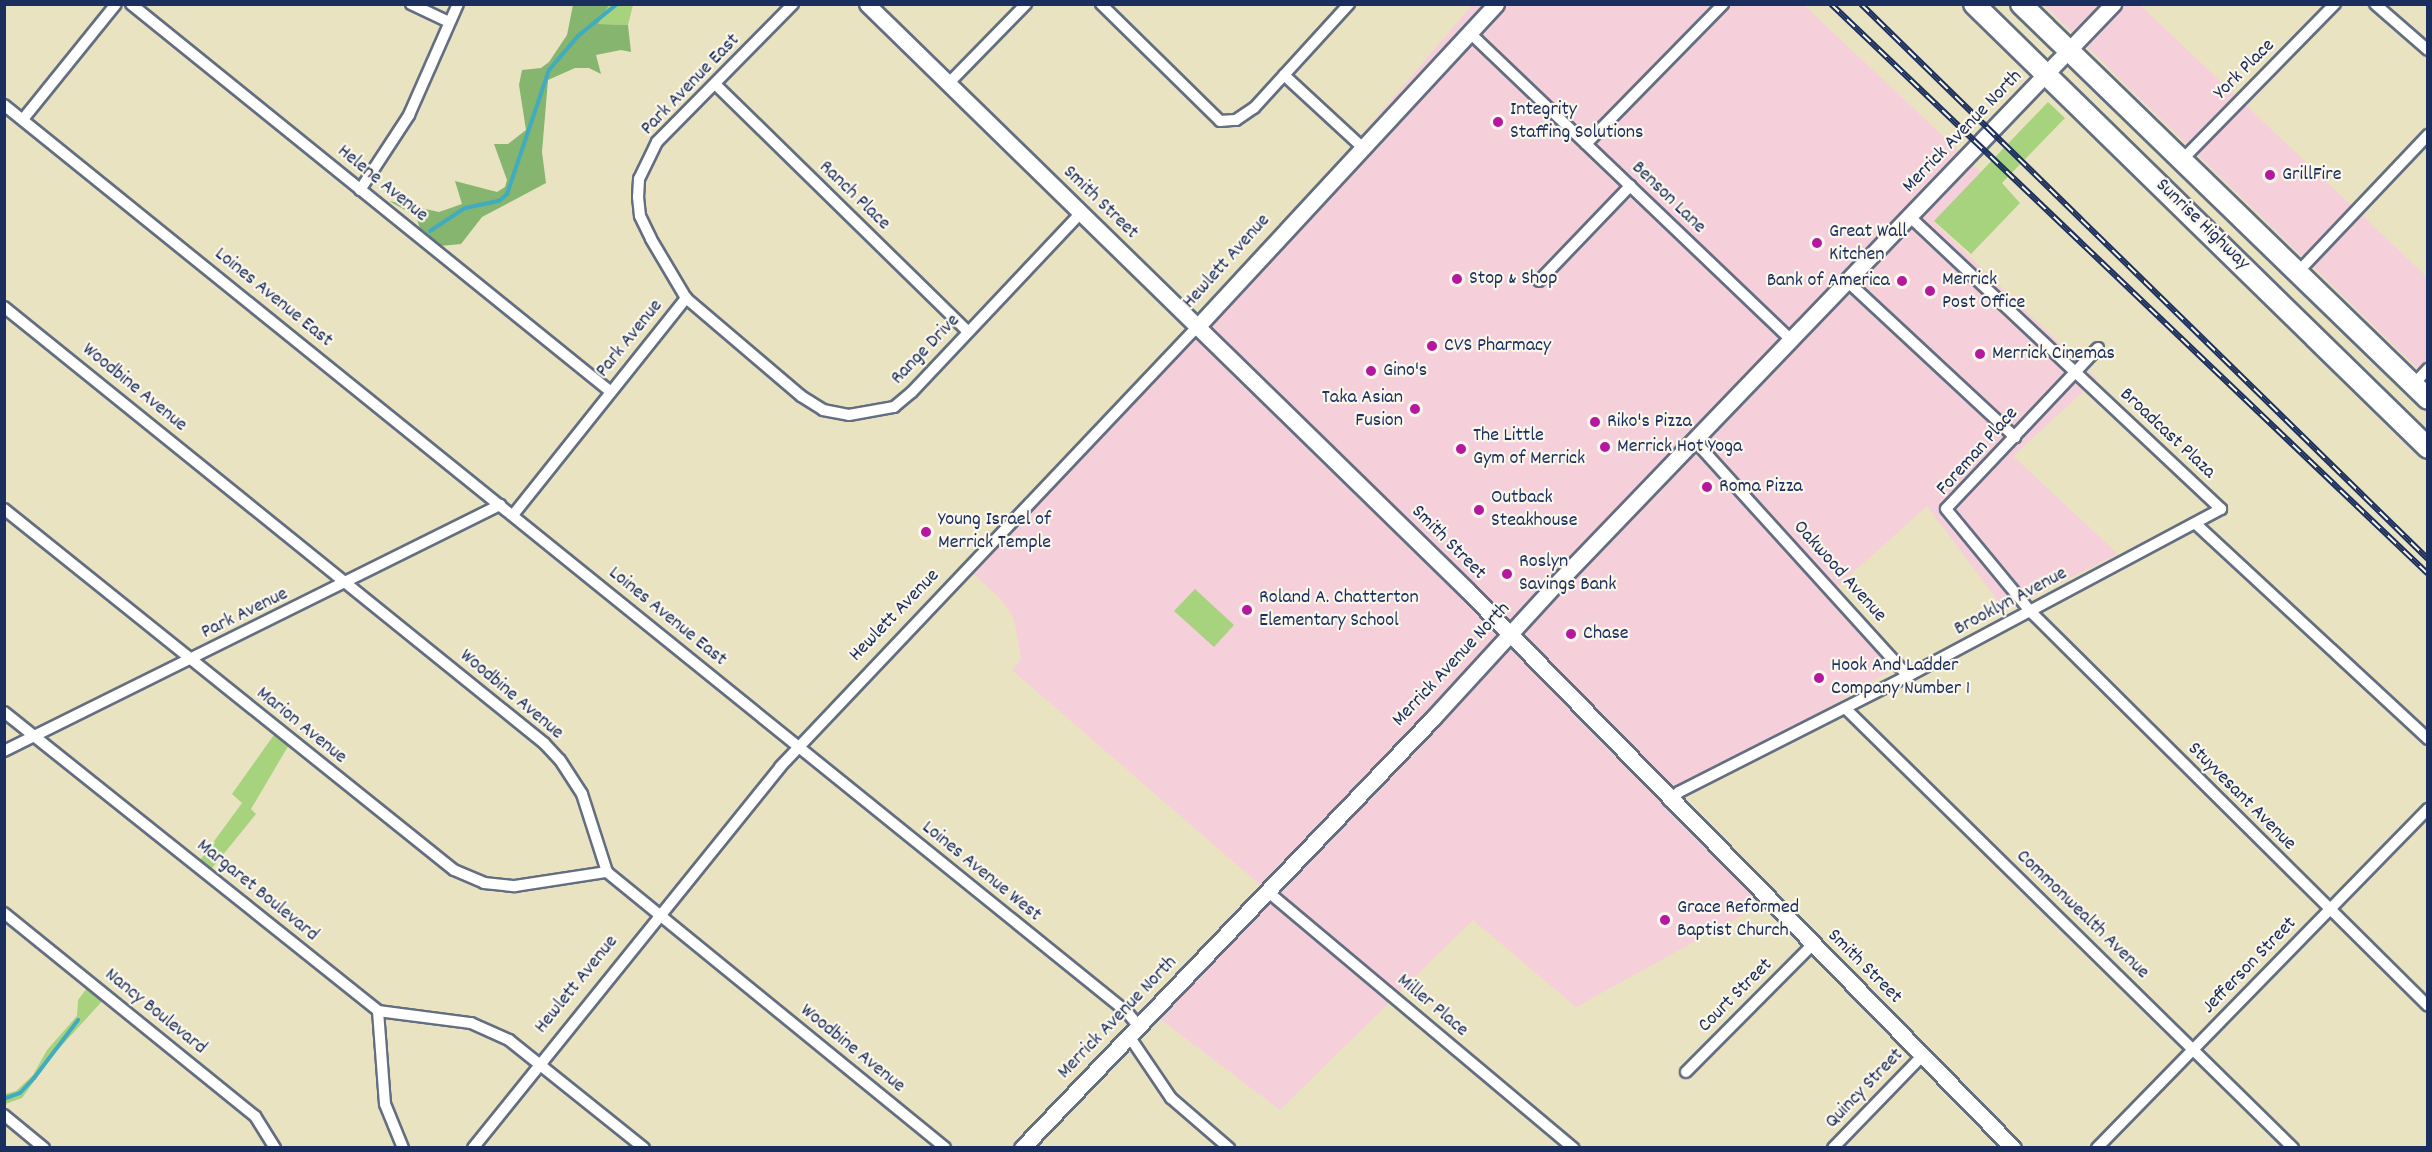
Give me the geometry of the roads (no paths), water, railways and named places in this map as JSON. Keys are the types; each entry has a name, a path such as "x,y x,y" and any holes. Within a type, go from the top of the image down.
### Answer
{"highway":[{"name":"Sunrise Highway","path":"1974,4 2427,448"},
{"name":"Sunrise Highway","path":"2021,4 2427,399"}],"street":[{"path":"24,118 116,4"},
{"name":"Helene Avenue","path":"131,4 611,392"},
{"path":"411,4 449,22"},
{"path":"360,190 409,115 458,4"},
{"name":"Park Avenue East","path":"686,298 640,216 639,179 657,142 793,4"},
{"name":"Smith Street","path":"867,4 1509,635 2013,1148"},
{"path":"948,84 1026,4"},
{"path":"1101,4 1220,121 1236,120 1254,108 1342,7"},
{"name":"Hewlett Avenue","path":"473,1148 798,747 1197,327 1496,4"},
{"path":"1586,144 1723,4"},
{"name":"Merrick Avenue North","path":"1022,1148 1846,280 1910,217 2113,4"},
{"name":"York Place","path":"2182,160 2335,4"},
{"path":"2375,4 2427,50"},
{"name":"Benson Lane","path":"1470,33 1790,339"},
{"path":"1284,75 1362,147"},
{"name":"Ranch Place","path":"715,84 969,332"},
{"path":"4,105 9,115"},
{"name":"Loines Avenue East","path":"9,115 24,118 798,747"},
{"path":"2298,272 2427,135"},
{"path":"1539,281 1630,186"},
{"name":"Range Drive","path":"686,298 801,396 823,410 849,415 894,407 969,332 1080,214"},
{"name":"Broadcast Plaza","path":"1910,217 2221,509 2197,525"},
{"path":"1846,280 2014,437"},
{"name":"Park Avenue","path":"513,515 686,298"},
{"name":"Woodbine Avenue","path":"4,307 347,584 560,760 582,794 607,872 945,1148"},
{"name":"Foreman Place","path":"2031,612 1946,508 2098,348"},
{"path":"2413,385 2427,369"},
{"name":"Oakwood Avenue","path":"1694,440 1908,676"},
{"name":"Park Avenue","path":"4,751 347,584 500,505"},
{"name":"Marion Avenue","path":"4,509 454,870 484,883 515,886 607,872"},
{"path":"2197,525 2427,739"},
{"name":"Brooklyn Avenue","path":"1670,801 1679,792 1908,676 2197,525"},
{"name":"Stuyvesant Avenue","path":"2031,612 2427,1006"},
{"name":"Commonwealth Avenue","path":"1845,708 2293,1148"},
{"name":"Margaret Boulevard","path":"4,712 378,1011"},
{"name":"Loines Avenue West","path":"798,747 1127,1012 1134,1031 1171,1098 1229,1148"},
{"name":"Jefferson Street","path":"2097,1148 2427,809"},
{"name":"Miller Place","path":"1267,891 1572,1148"},
{"name":"Nancy Boulevard","path":"4,913 255,1116 275,1148"},
{"name":"Court Street","path":"1686,1072 1812,945"},
{"path":"403,1148 385,1104 378,1011 471,1023 509,1040 644,1148"},
{"name":"Quincy Street","path":"1833,1148 1922,1056"},
{"path":"4,1116 44,1148"}],"waterway":[{"path":"430,231 465,208 499,201 507,194 549,70 578,36 617,4"},
{"path":"6,1098 20,1093 34,1078 78,1020"}],"railway":[{"path":"1831,4 2428,574"},
{"path":"1861,4 2428,559"}],"place":[{"name":"Integrity Staffing Solutions","path":"1498,122"},
{"name":"GrillFire","path":"2270,175"},
{"name":"Great Wall Kitchen","path":"1817,243"},
{"name":"Stop & Shop","path":"1457,279"},
{"name":"Bank of America","path":"1902,281"},
{"name":"Merrick Post Office","path":"1930,291"},
{"name":"CVS Pharmacy","path":"1432,346"},
{"name":"Merrick Cinemas","path":"1980,354"},
{"name":"Gino's","path":"1371,371"},
{"name":"Taka Asian Fusion","path":"1415,409"},
{"name":"Riko's Pizza","path":"1595,422"},
{"name":"Merrick Hot Yoga","path":"1605,447"},
{"name":"The Little Gym of Merrick","path":"1461,449"},
{"name":"Roma Pizza","path":"1707,487"},
{"name":"Outback Steakhouse","path":"1479,510"},
{"name":"Young Israel of Merrick Temple","path":"926,532"},
{"name":"Roslyn Savings Bank","path":"1507,574"},
{"name":"Roland A. Chatterton Elementary School","path":"1247,610"},
{"name":"Chase","path":"1571,634"},
{"name":"Hook And Ladder Company Number 1","path":"1819,678"},
{"name":"Grace Reformed Baptist Church","path":"1665,920"}]}
